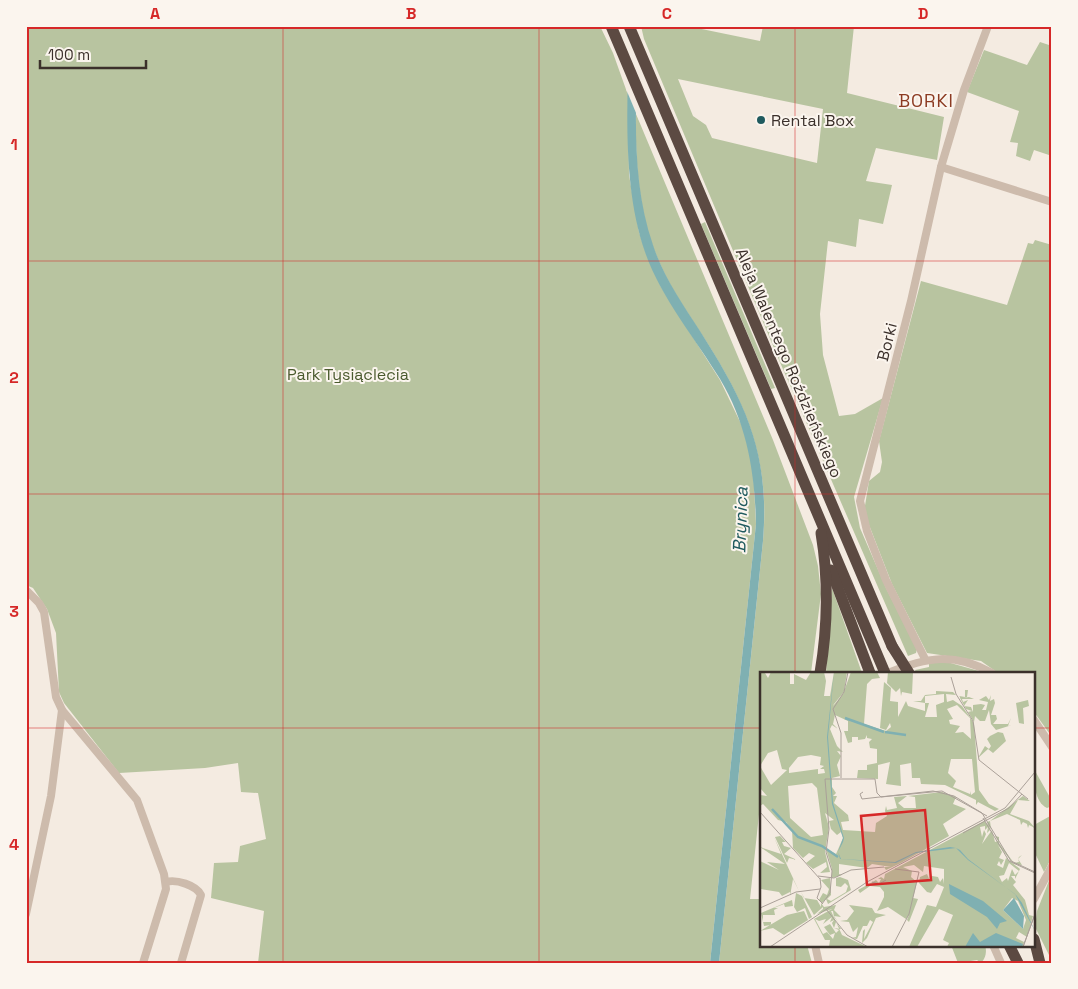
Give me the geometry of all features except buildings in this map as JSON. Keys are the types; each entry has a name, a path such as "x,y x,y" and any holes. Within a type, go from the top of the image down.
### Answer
{"highway":[{"name":"Aleja Walentego Roździeńskiego","path":"611,26 877,654 886,672"},
{"name":"Aleja Walentego Roździeńskiego","path":"629,26 904,672"},
{"path":"817,512 824,554 828,608 820,672"},
{"path":"824,554 870,672"},
{"path":"892,646 908,672"},
{"path":"1010,946 1018,963"},
{"path":"1028,946 1036,963"},
{"path":"1036,946 1040,963"}],"street":[{"name":"Borki","path":"925,660 886,580 867,531 860,501 911,301 942,167 964,90 988,26"},
{"path":"942,167 1052,202"},
{"path":"26,590 39,603 44,612 56,697 62,710 137,800 166,882 166,889 143,963"},
{"path":"890,672 925,660 961,661 989,672"},
{"path":"26,914 53,784 62,710"},
{"path":"1036,723 1052,747"},
{"path":"1036,895 1052,866"},
{"path":"166,882 170,880 195,887 202,895 181,963"},
{"path":"815,946 819,963"},
{"path":"993,946 1001,963"}],"green space":[{"name":"Park Tysiąclecia","path":"26,26 600,26 613,53 628,95 629,175 639,232 646,253 661,287 720,380 743,428 753,466 756,524 710,963 258,963 264,911 211,898 214,863 238,862 240,846 266,839 258,793 241,792 238,763 205,768 119,773 64,703 59,692 56,633 47,609 33,588 26,585"},
{"path":"641,26 687,26 760,41 763,26 854,26 847,93 944,117 937,160 876,148 866,181 892,185 883,224 859,219 856,247 828,241 820,314 823,355 839,416 855,414 883,398 854,497 860,528 886,588 917,649 916,653 908,656 779,360 644,39","holes":["678,79 823,109 817,163 712,138 706,125 693,116"]},
{"path":"1040,42 1052,46 1052,156 1034,150 1030,161 1016,156 1018,143 1010,142 1019,111 967,92 984,50 1027,65"},
{"path":"636,114 773,440 813,545 818,566 821,594 811,672 760,672 760,805 750,899 760,899 760,946 807,946 812,963 719,963 763,541 763,485 753,436 734,389 671,286 654,248 643,211 636,153"},
{"path":"705,222 775,388 771,389 701,224"},
{"path":"1035,240 1052,245 1052,737 1036,715 1036,672 997,672 981,661 927,653 892,584 864,512 869,481 880,472 882,462 879,441 921,281 1007,305 1028,243 1033,244"},
{"path":"832,588 862,672 826,672"},
{"path":"947,662 982,672 916,672 915,670 929,667 929,663"},
{"path":"1036,773 1052,801 1052,806 1047,808 1039,801"},
{"path":"1052,815 1052,857 1044,872 1036,855 1036,824"},
{"path":"1052,873 1052,961 1036,929 1037,911"},
{"path":"951,946 985,946 985,957 981,963 977,960 958,963"}],"water":[{"path":"629,26 638,26 636,137 640,192 645,218 657,256 668,278 716,357 742,406 758,455 763,481 763,541 719,963 710,963 756,524 754,486 748,449 737,413 720,379 669,302 652,269 637,225 629,169 627,111"}],"pier":[{"path":"626,26 641,27 639,120 626,89"}],"place":[{"name":"Rental Box","path":"761,120"}],"district":[{"name":"BORKI","path":"926,100"}],"water label":[{"name":"Brynica","path":"740,520"}]}
